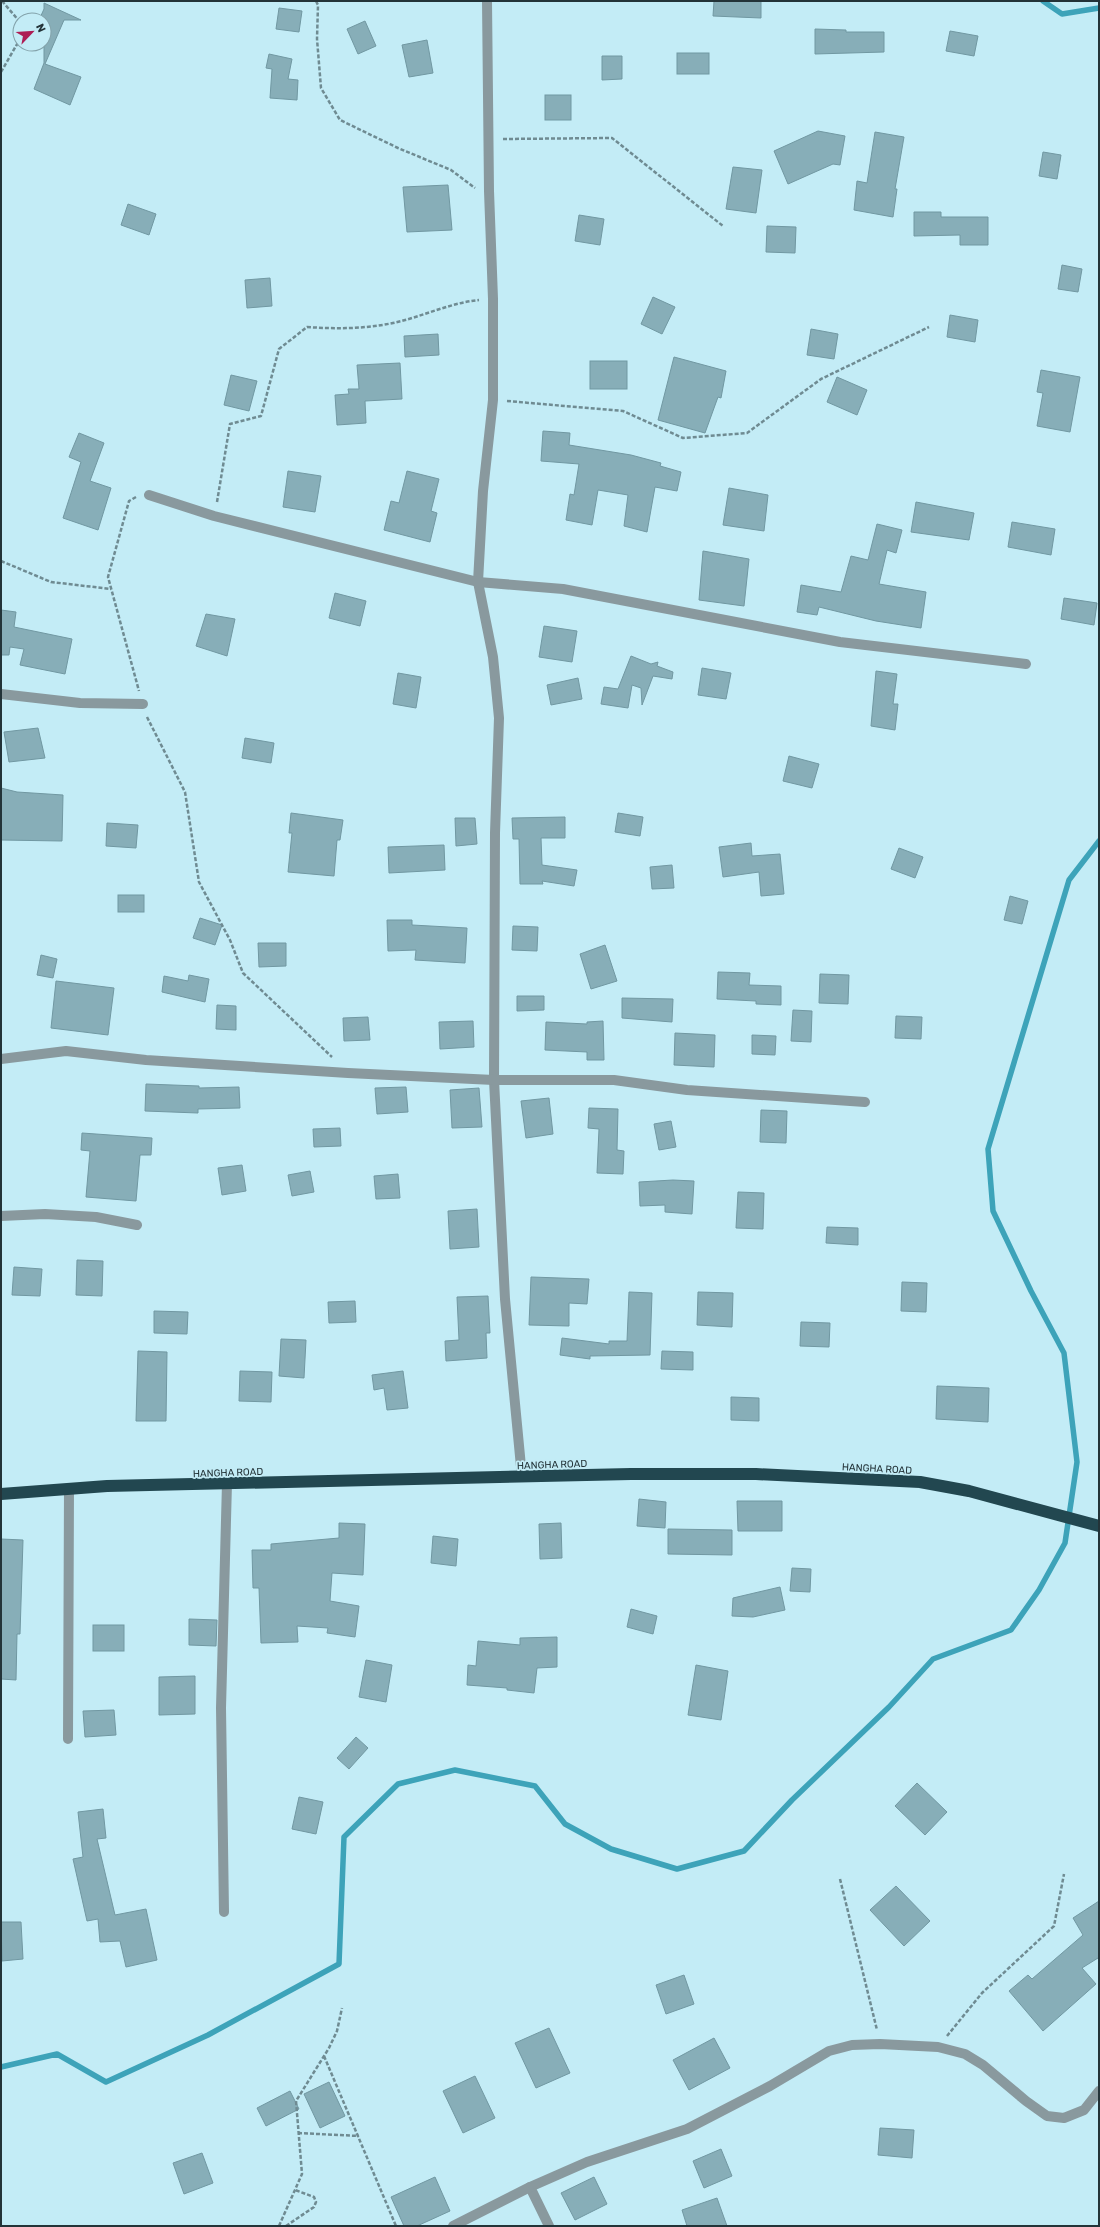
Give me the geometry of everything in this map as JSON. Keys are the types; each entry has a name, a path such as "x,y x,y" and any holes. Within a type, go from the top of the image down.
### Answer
{"highway":[{"name":"HANGHA ROAD","path":"1,1494 69,1489 227,1484 522,1477 756,1474 920,1482 969,1491 1039,1508 1099,1526"}],"street":[{"path":"487,1 488,139 493,299 493,400 483,491 478,582 493,657 499,718 495,834 494,1080 505,1299 522,1477"},
{"path":"149,495 214,516 478,582 563,589 840,642 1026,664"},
{"path":"1,694 80,703 143,704"},
{"path":"1,1059 66,1051 146,1060 348,1073 494,1080 614,1080 687,1090 865,1102"},
{"path":"1,1216 45,1214 96,1217 138,1226"},
{"path":"224,1912 221,1708 227,1484"},
{"path":"68,1739 69,1489"},
{"path":"453,2226 530,2187 587,2162 687,2129 770,2086 829,2051 852,2045 880,2044 938,2047 965,2054 983,2065 1026,2101 1047,2116 1064,2118 1084,2110 1099,2091"},
{"path":"530,2187 549,2226"}],"path":[{"path":"2,1 12,13"},
{"path":"316,1 318,5 317,39 320,88 340,120 398,148 451,170 490,200"},
{"path":"1,72 13,52"},
{"path":"488,139 612,138 723,226"},
{"path":"214,516 230,424 261,416 279,349 307,327 342,330 394,323 462,302 493,299"},
{"path":"493,400 623,411 683,438 747,432 821,378 929,327"},
{"path":"149,495 138,496 129,501 108,577 146,714 184,792 199,882 230,940 243,973 348,1073"},
{"path":"1,561 51,582 111,589"},
{"path":"938,2047 982,1994 1054,1926 1064,1874"},
{"path":"840,1879 880,2044"},
{"path":"279,2226 302,2174 296,2101 324,2056 337,2031 342,2008"},
{"path":"324,2056 396,2226"},
{"path":"298,2133 359,2136"},
{"path":"286,2226 314,2207 316,2202 314,2197 295,2190"}],"building":[{"path":"714,1 761,1 761,18 713,16"},
{"path":"44,3 81,20 64,20 52,48 52,12 43,12"},
{"path":"279,8 302,11 299,32 276,29"},
{"path":"365,21 376,46 358,54 347,29"},
{"path":"815,29 846,30 846,32 884,32 884,52 815,54"},
{"path":"950,31 978,36 974,56 946,51"},
{"path":"427,40 433,73 409,77 402,45"},
{"path":"44,52 50,52 45,64 81,77 70,105 34,89 44,63"},
{"path":"677,53 709,53 709,74 677,74"},
{"path":"269,54 292,59 288,79 298,80 297,100 270,98 272,69 266,68"},
{"path":"602,56 622,56 622,79 602,80"},
{"path":"545,95 571,95 571,120 545,120"},
{"path":"818,131 845,136 840,165 833,164 788,184 774,151"},
{"path":"875,132 904,137 895,189 897,189 893,217 854,210 857,181 867,183"},
{"path":"1043,152 1061,155 1057,179 1039,176"},
{"path":"733,167 762,170 756,213 726,209"},
{"path":"448,185 452,230 407,232 403,187"},
{"path":"128,204 156,214 149,235 121,225"},
{"path":"914,212 941,212 941,217 988,217 988,245 960,245 960,235 914,236"},
{"path":"579,215 604,219 600,245 575,241"},
{"path":"767,226 796,227 795,253 766,252"},
{"path":"1062,265 1082,269 1078,292 1058,289"},
{"path":"270,278 272,306 247,308 245,280"},
{"path":"653,297 675,307 662,334 641,324"},
{"path":"950,315 978,320 975,342 947,337"},
{"path":"811,329 838,334 834,359 807,355"},
{"path":"438,334 439,355 405,357 404,336"},
{"path":"674,357 726,371 721,398 718,397 705,433 658,420"},
{"path":"590,361 627,361 627,389 590,389"},
{"path":"400,363 402,399 365,401 366,423 337,425 335,395 349,394 348,389 359,389 357,365"},
{"path":"1041,370 1080,377 1070,432 1037,426 1043,393 1037,392"},
{"path":"231,375 257,381 249,411 224,405"},
{"path":"837,377 867,390 857,415 827,402"},
{"path":"543,431 570,433 569,445 631,455 661,463 660,466 681,472 677,491 655,487 647,532 624,526 628,495 598,490 592,525 566,520 570,494 574,495 579,464 541,461"},
{"path":"79,433 104,443 90,481 111,488 98,530 63,518 81,462 69,457"},
{"path":"288,471 321,476 315,512 283,507"},
{"path":"407,471 439,479 431,511 437,513 430,542 384,530 391,501 399,503"},
{"path":"729,488 768,495 764,531 723,525"},
{"path":"916,502 974,513 969,540 911,532"},
{"path":"1012,522 1055,529 1051,555 1008,547"},
{"path":"877,524 902,530 896,553 887,550 879,584 926,592 921,628 876,621 819,607 817,615 797,612 801,585 841,592 851,556 868,560"},
{"path":"703,551 749,559 744,606 699,600"},
{"path":"335,593 366,601 360,626 329,618"},
{"path":"1064,598 1097,603 1094,625 1061,619"},
{"path":"1,610 16,612 14,627 72,639 65,674 20,665 24,649 10,647 9,655 1,655"},
{"path":"206,614 235,619 227,656 196,646"},
{"path":"544,626 577,631 572,662 539,657"},
{"path":"631,656 651,664 658,662 657,666 673,672 672,679 653,676 642,705 641,688 632,685 628,708 601,704 604,687 618,689"},
{"path":"702,668 731,673 726,699 698,695"},
{"path":"876,671 897,674 893,704 898,704 895,730 871,726"},
{"path":"398,673 421,677 416,708 393,704"},
{"path":"578,678 582,699 551,705 547,685"},
{"path":"38,728 45,758 9,762 4,732"},
{"path":"245,738 274,743 271,763 242,758"},
{"path":"789,756 819,764 812,788 783,781"},
{"path":"1,788 17,792 63,795 62,841 1,840"},
{"path":"291,813 343,820 340,840 337,840 334,876 288,872 292,833 289,833"},
{"path":"618,813 643,817 640,836 615,832"},
{"path":"565,817 565,838 541,838 542,865 577,870 574,886 542,881 543,884 520,884 519,839 513,839 512,818"},
{"path":"455,818 475,818 477,844 456,846"},
{"path":"107,823 138,825 136,848 106,846"},
{"path":"751,843 752,856 780,854 784,894 761,896 759,872 723,877 719,847"},
{"path":"444,845 445,870 389,873 388,847"},
{"path":"899,848 923,857 915,878 891,869"},
{"path":"672,865 674,888 652,889 650,867"},
{"path":"118,895 144,895 144,912 118,912"},
{"path":"1010,896 1028,901 1022,924 1004,920"},
{"path":"200,918 222,925 215,945 193,938"},
{"path":"387,920 412,920 412,925 467,928 465,963 415,960 416,950 388,951"},
{"path":"513,926 538,927 537,951 512,950"},
{"path":"258,943 286,943 286,966 259,967"},
{"path":"605,945 617,981 591,989 580,954"},
{"path":"41,955 57,959 53,978 37,975"},
{"path":"718,972 750,973 749,985 781,986 781,1005 756,1004 756,1001 717,999"},
{"path":"820,974 849,975 848,1004 819,1003"},
{"path":"189,975 209,979 205,1002 162,992 164,976 188,981"},
{"path":"56,981 114,988 108,1035 51,1028"},
{"path":"517,996 544,996 544,1010 517,1011"},
{"path":"622,998 673,999 672,1022 622,1018"},
{"path":"217,1005 236,1006 236,1030 216,1029"},
{"path":"793,1010 812,1011 811,1042 791,1041"},
{"path":"896,1016 922,1017 921,1039 895,1038"},
{"path":"368,1017 370,1040 344,1041 343,1018"},
{"path":"473,1021 474,1047 440,1049 439,1022"},
{"path":"603,1021 604,1060 587,1060 587,1052 545,1050 546,1022 587,1024 587,1022"},
{"path":"675,1033 715,1035 714,1067 674,1065"},
{"path":"752,1035 776,1036 775,1055 752,1054"},
{"path":"146,1084 199,1086 199,1088 239,1087 240,1108 198,1109 198,1113 145,1111"},
{"path":"406,1087 408,1112 377,1114 375,1088"},
{"path":"479,1088 482,1127 452,1128 450,1090"},
{"path":"549,1098 553,1134 526,1138 521,1101"},
{"path":"589,1108 618,1109 617,1150 624,1151 623,1174 597,1173 599,1129 588,1128"},
{"path":"761,1110 787,1111 786,1143 760,1142"},
{"path":"671,1121 676,1147 659,1150 654,1124"},
{"path":"340,1128 341,1146 314,1147 313,1129"},
{"path":"82,1133 152,1138 151,1155 140,1155 136,1201 86,1197 90,1151 81,1150"},
{"path":"242,1165 246,1191 222,1195 218,1168"},
{"path":"310,1171 314,1192 292,1196 288,1175"},
{"path":"398,1174 400,1198 376,1199 374,1176"},
{"path":"673,1180 694,1181 692,1214 665,1212 665,1205 640,1206 639,1182"},
{"path":"738,1192 764,1193 763,1229 736,1228"},
{"path":"477,1209 479,1247 450,1249 448,1211"},
{"path":"827,1227 858,1228 858,1245 826,1243"},
{"path":"77,1260 103,1261 102,1296 76,1295"},
{"path":"14,1267 42,1269 40,1296 12,1295"},
{"path":"531,1277 589,1279 587,1304 569,1303 569,1326 529,1325"},
{"path":"902,1282 927,1283 926,1312 901,1311"},
{"path":"629,1292 652,1293 650,1355 590,1356 590,1359 560,1355 562,1338 609,1344 609,1341 627,1341"},
{"path":"698,1292 733,1293 732,1327 697,1325"},
{"path":"488,1296 490,1333 486,1333 487,1358 446,1361 445,1341 459,1340 457,1297"},
{"path":"355,1301 356,1322 329,1323 328,1302"},
{"path":"154,1311 188,1312 187,1334 154,1333"},
{"path":"801,1322 830,1323 829,1347 800,1346"},
{"path":"281,1339 306,1340 304,1378 279,1376"},
{"path":"138,1351 167,1352 166,1421 136,1421"},
{"path":"662,1351 693,1352 693,1370 661,1369"},
{"path":"240,1371 272,1372 271,1402 239,1401"},
{"path":"403,1371 408,1408 387,1410 384,1388 374,1390 372,1375"},
{"path":"937,1386 989,1388 988,1422 936,1419"},
{"path":"731,1397 759,1398 759,1421 731,1420"},
{"path":"639,1499 666,1502 665,1528 637,1526"},
{"path":"737,1501 782,1501 782,1531 738,1531"},
{"path":"339,1523 365,1524 363,1575 332,1573 330,1601 359,1606 355,1637 327,1633 328,1628 297,1626 298,1642 261,1643 259,1588 253,1588 252,1550 271,1550 271,1544 339,1538"},
{"path":"561,1523 562,1558 540,1559 539,1524"},
{"path":"668,1529 732,1530 732,1555 668,1554"},
{"path":"433,1536 458,1539 456,1566 431,1563"},
{"path":"1,1539 23,1540 20,1634 17,1634 16,1680 1,1679"},
{"path":"792,1568 811,1569 810,1592 790,1591"},
{"path":"780,1587 785,1610 753,1617 732,1616 733,1598"},
{"path":"631,1609 657,1616 653,1634 627,1627"},
{"path":"189,1619 217,1620 216,1646 189,1645"},
{"path":"93,1625 124,1625 124,1651 93,1651"},
{"path":"557,1637 557,1667 537,1668 534,1693 507,1690 507,1688 467,1685 468,1665 476,1666 478,1641 520,1645 520,1638"},
{"path":"366,1660 392,1665 386,1702 359,1697"},
{"path":"696,1665 728,1671 721,1720 688,1715"},
{"path":"195,1676 195,1714 159,1715 159,1677"},
{"path":"114,1710 116,1735 85,1737 83,1711"},
{"path":"356,1737 368,1748 349,1769 337,1758"},
{"path":"917,1783 947,1812 925,1835 895,1806"},
{"path":"299,1797 323,1802 316,1834 292,1829"},
{"path":"103,1809 106,1838 97,1839 115,1915 146,1909 157,1960 126,1967 120,1941 100,1942 98,1919 87,1921 73,1859 83,1857 78,1812"},
{"path":"896,1886 930,1921 904,1946 870,1910"},
{"path":"1099,1901 1099,1960 1098,1958 1082,1968 1096,1984 1043,2031 1009,1991 1028,1975 1032,1979 1083,1935 1073,1918"},
{"path":"1,1922 21,1922 23,1959 2,1961"},
{"path":"684,1975 694,2004 666,2014 656,1985"},
{"path":"549,2028 570,2073 536,2088 515,2043"},
{"path":"714,2038 730,2068 689,2090 673,2060"},
{"path":"475,2076 495,2118 463,2133 443,2091"},
{"path":"329,2082 345,2116 320,2128 304,2094"},
{"path":"290,2091 299,2109 266,2126 257,2108"},
{"path":"880,2128 914,2130 912,2158 878,2155"},
{"path":"721,2149 732,2176 704,2188 693,2161"},
{"path":"202,2153 213,2183 184,2194 173,2163"},
{"path":"435,2177 450,2211 417,2226 404,2226 391,2197"},
{"path":"594,2177 607,2204 575,2220 561,2193"},
{"path":"717,2198 727,2226 687,2226 682,2210"}],"waterway":[{"path":"1043,1 1062,14 1099,8"},
{"path":"1,2067 57,2054 106,2082 208,2035 339,1964 344,1837 398,1784 455,1770 535,1786 565,1824 611,1849 677,1869 744,1851 792,1800 889,1707 933,1659 1011,1630 1039,1590 1065,1543 1077,1462 1064,1353 1031,1291 993,1211 988,1149 1069,880 1099,841"}]}
